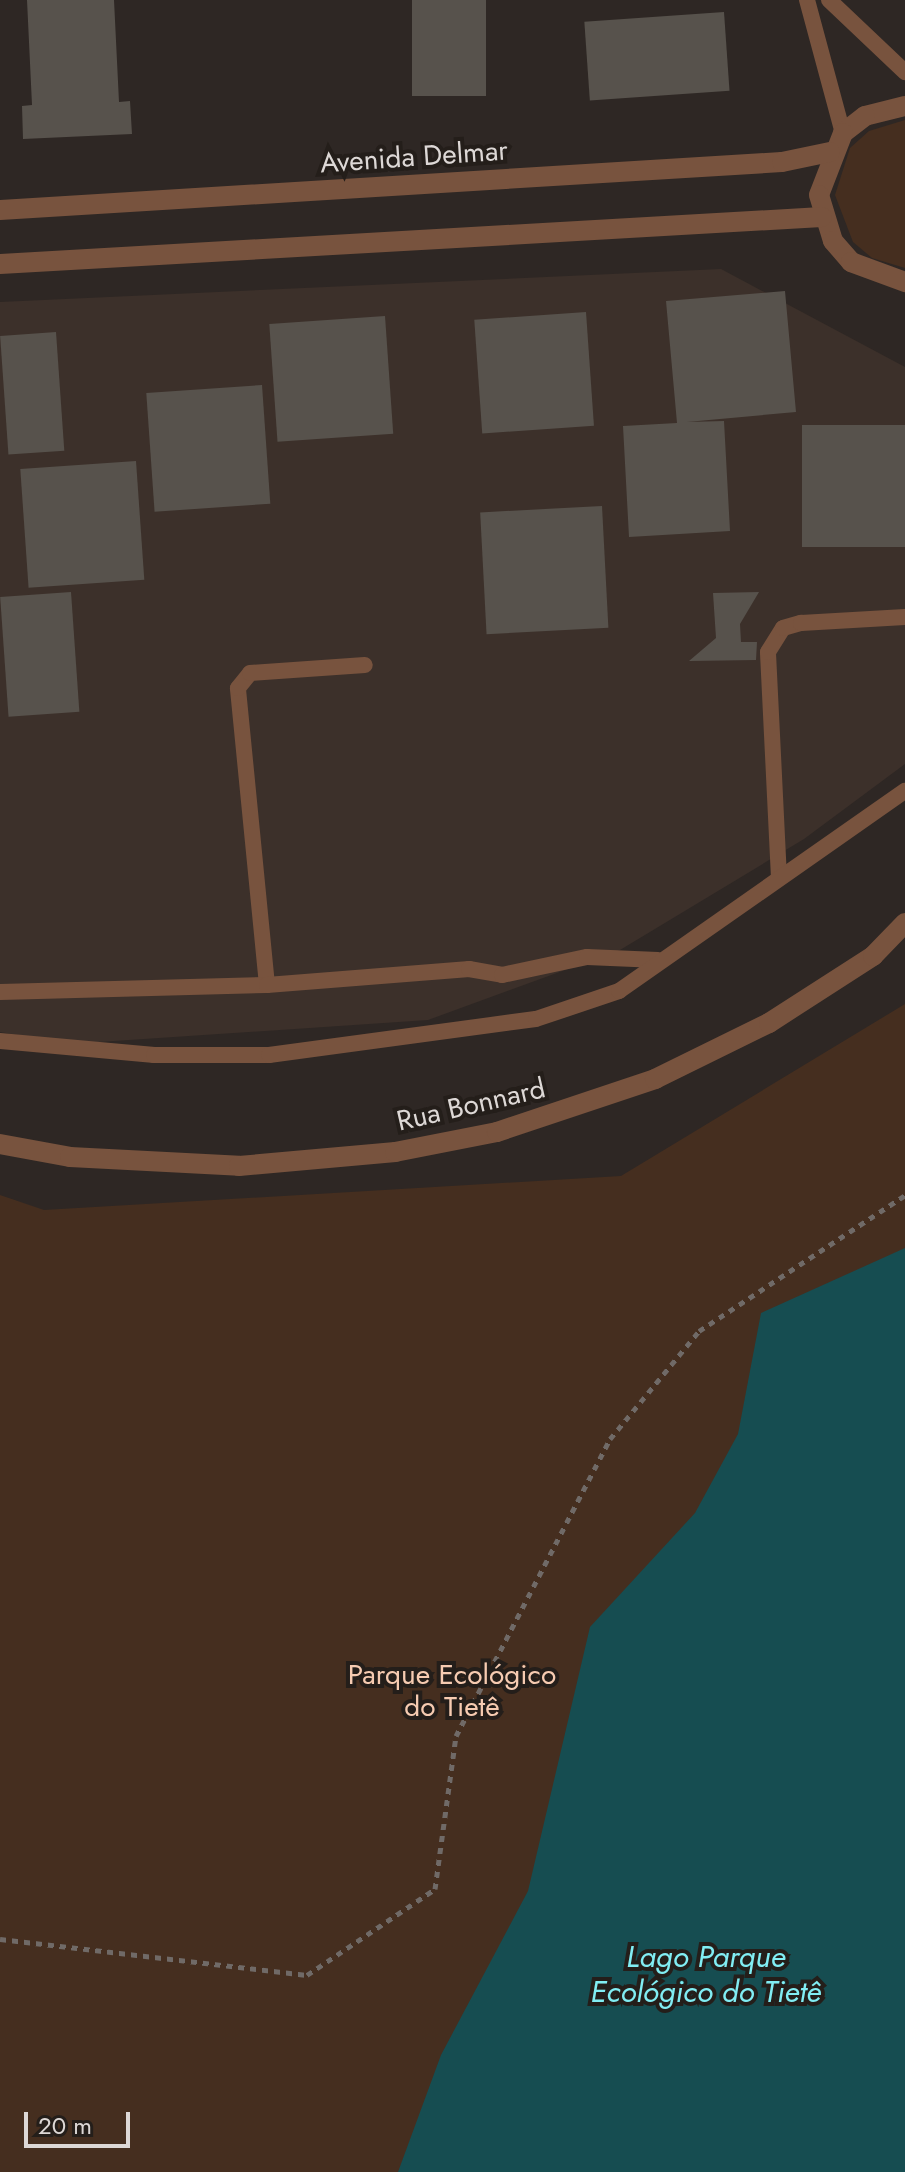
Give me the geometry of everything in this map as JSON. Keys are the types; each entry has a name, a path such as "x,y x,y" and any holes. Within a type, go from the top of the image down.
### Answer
{"street":[{"path":"905,106 865,116 843,133 830,152 819,195 822,217 851,262 905,282"},
{"name":"Avenida Delmar","path":"0,210 782,162 830,152"},
{"path":"0,264 822,217"},
{"name":"Rua Bonnard","path":"0,1144 70,1157 239,1166 395,1152 497,1132 655,1079 769,1023 873,956 905,923"}],"lane":[{"path":"807,0 843,133"},
{"path":"829,0 905,72"},
{"path":"779,878 768,652 783,628 801,623 905,617"},
{"path":"267,985 238,688 250,673 365,665"},
{"path":"0,1041 168,1055 269,1055 415,1038 536,1019 619,991 658,960 905,791"},
{"path":"0,992 267,985 469,969 502,975 587,957 658,960"}],"path":[{"path":"0,1939 307,1975 435,1889 456,1736 610,1439 699,1331 905,1195"}],"shaded area":[{"path":"721,269 905,367 905,764 804,839 620,950 428,1020 69,1044 0,1032 0,302"}],"green space":[{"path":"905,120 905,268 872,258 853,242 835,195 850,148 869,131"},
{"name":"Parque Ecológico do Tietê","path":"905,1004 905,2172 0,2172 0,1195 44,1210 621,1176"}],"water":[{"name":"Lago Parque Ecológico do Tietê","path":"905,1248 905,2172 398,2172 441,2055 528,1891 590,1627 695,1513 738,1434 761,1313"}],"building":[{"path":"27,0 114,0 119,102 130,101 132,134 23,139 22,106 32,105"},
{"path":"412,0 486,0 486,96 412,96"},
{"path":"724,12 730,91 590,101 584,22"},
{"path":"785,291 796,412 687,422 724,421 730,531 629,537 623,426 677,423 666,301"},
{"path":"586,312 594,426 482,434 474,320"},
{"path":"385,316 393,434 278,442 269,324"},
{"path":"56,332 64,451 8,455 0,336"},
{"path":"262,385 270,504 155,512 146,393"},
{"path":"802,425 905,425 905,547 802,547"},
{"path":"136,461 144,580 29,588 20,469"},
{"path":"602,506 608,628 487,634 480,512"},
{"path":"71,592 79,712 9,717 0,597"},
{"path":"759,592 740,624 741,642 757,642 756,660 689,661 716,638 713,593"}]}
